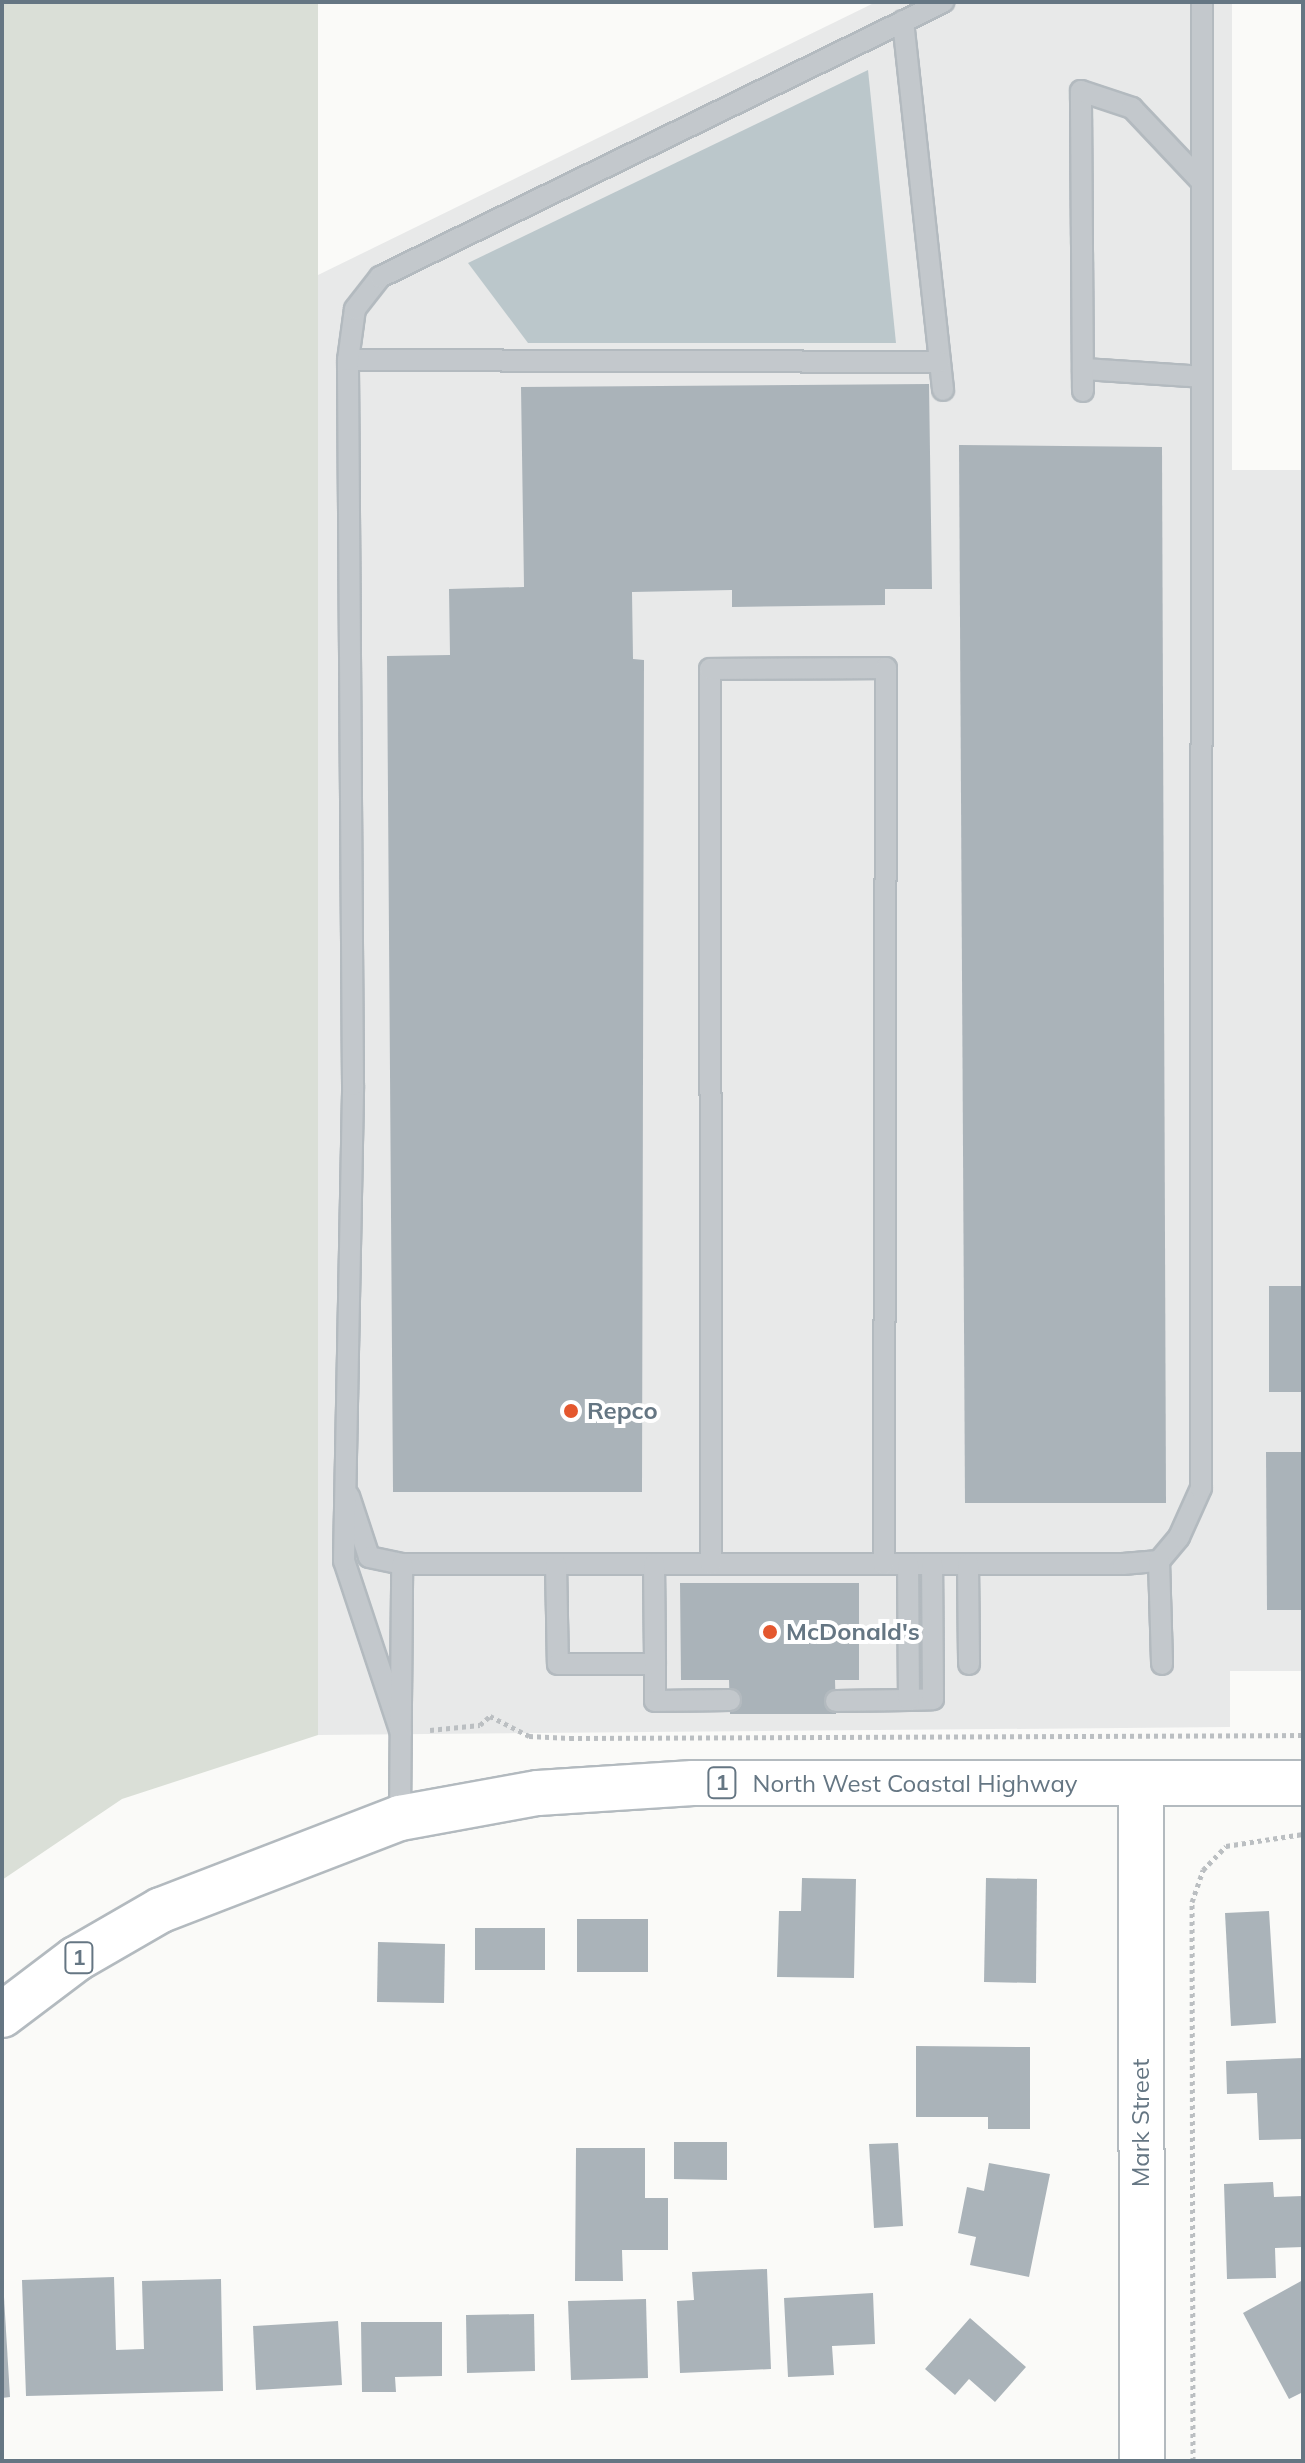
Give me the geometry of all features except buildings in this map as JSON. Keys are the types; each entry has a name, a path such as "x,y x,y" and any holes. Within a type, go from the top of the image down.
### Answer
{"main road":[{"name":"North West Coastal Highway","path":"2,2015 76,1959 161,1910 400,1818 538,1793 693,1783 1303,1783"},
{"name":"Mark Street","path":"1141,1785 1142,2461"}],"lane":[{"path":"401,1733 344,1561 349,1496 348,360 355,309 380,277 943,2"},
{"path":"1162,1664 1159,1561 1201,1488 1202,2"},
{"path":"903,21 943,390"},
{"path":"1083,391 1081,91 1132,108 1202,182"},
{"path":"348,360 940,362"},
{"path":"1083,369 1202,377"},
{"path":"711,1564 710,669 886,668 884,1564"},
{"path":"349,1496 369,1557 402,1564 1159,1561"},
{"path":"400,1818 402,1564"},
{"path":"556,1564 558,1664 655,1664"},
{"path":"654,1564 655,1701 730,1700"},
{"path":"908,1564 909,1700"},
{"path":"836,1701 933,1699 932,1564"},
{"path":"968,1564 969,1664"}],"path":[{"path":"401,1733 480,1725 490,1716 529,1736 570,1738 1303,1735"},
{"path":"1193,2461 1192,1902 1203,1870 1226,1846 1303,1834"}],"shaded area":[{"path":"2,2 318,2 318,1735 122,1799 2,1880"},
{"path":"876,2 1232,2 1232,470 1303,470 1303,1671 1230,1671 1230,1727 318,1735 318,275"},
{"path":"868,70 896,343 528,343 468,263"}],"place":[{"name":"Repco","path":"571,1411"},
{"name":"McDonald's","path":"770,1632"}]}
